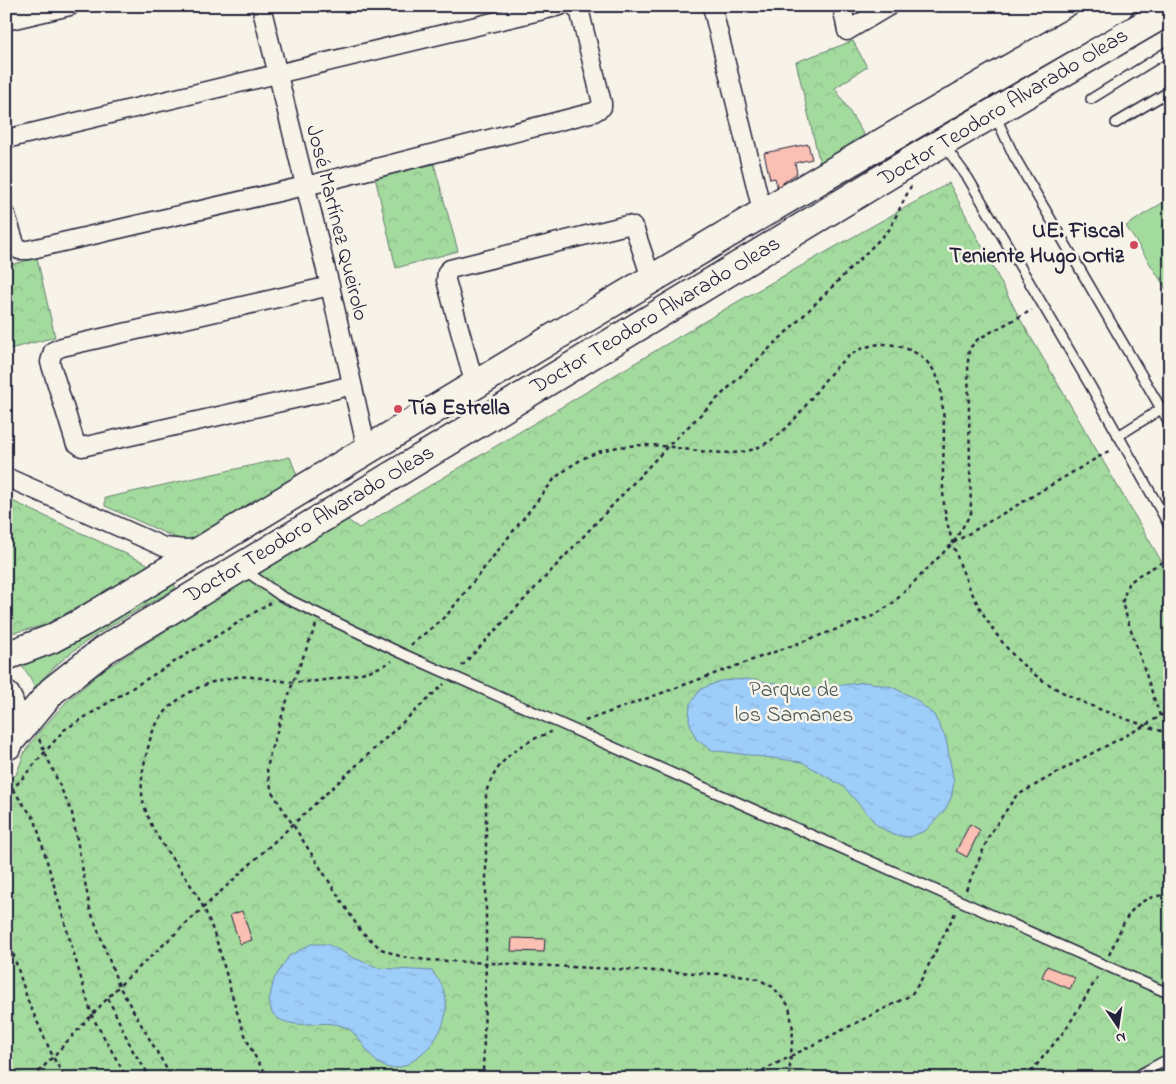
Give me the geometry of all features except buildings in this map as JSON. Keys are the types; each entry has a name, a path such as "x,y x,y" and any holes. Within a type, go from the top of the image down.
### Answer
{"main road":[{"name":"Doctor Teodoro Alvarado Oleas","path":"8,655 51,639 83,622 926,116 1119,6"},
{"name":"Doctor Teodoro Alvarado Oleas","path":"8,745 52,691 104,650 935,147 1170,10"},
{"path":"6,696 12,713 12,728 8,745"}],"street":[{"path":"6,21 70,6"},
{"name":"José Martínez Queirolo","path":"261,6 330,286 367,450"},
{"path":"6,139 560,6"},
{"path":"6,215 16,247 23,251 304,186 599,110 602,107 602,102 580,13 575,6"},
{"path":"712,6 763,215"},
{"path":"842,6 847,32 889,6"},
{"path":"475,386 446,280 447,272 450,269 627,225 632,226 635,230 652,281"},
{"path":"330,286 62,347 53,351 50,362 73,437 77,445 82,448 352,385"},
{"path":"6,477 164,547 196,550 209,546"}],"lane":[{"path":"1091,99 1170,50"},
{"path":"1116,123 1170,91"},
{"path":"994,113 1014,156 1170,424"},
{"path":"935,147 968,178 1170,527"},
{"path":"1120,439 1161,409"},
{"path":"240,567 281,596 401,653 1170,994"},
{"path":"1133,1078 1170,1058"}],"path":[{"path":"33,1078 119,986 453,676 668,446 889,230 935,147"},
{"path":"953,544 971,513 969,349 978,338 1042,305"},
{"path":"270,1078 260,1065 243,1027 217,940 203,907 187,878 158,836 145,808 142,790 142,771 154,727 172,704 205,684 236,677 293,682 329,680 366,671 390,662 447,615 556,477 590,455 607,450 668,446 694,451 749,450 771,440 788,427 841,361 855,350 876,344 901,346 915,353 931,365 939,381 944,416 942,486 947,524 960,570 983,614 1015,657 1040,677 1080,701 1170,734"},
{"path":"485,1078 483,1073 486,962 486,792 492,775 505,758 523,745 545,735 873,616 892,604 953,544 1120,439"},
{"path":"1160,716 1122,603 1128,584 1139,575 1170,558"},
{"path":"6,797 64,730 281,596"},
{"path":"320,615 293,682 270,753 267,770 272,792 360,930 381,949 402,957 427,960 739,975 758,979 773,987 789,1006 793,1030 790,1078"},
{"path":"748,1078 911,995 920,982 961,901 990,834 1016,796 1170,710"},
{"path":"29,717 72,813 90,909 119,986 172,1078"},
{"path":"6,785 13,790 35,820 92,1016 127,1078"},
{"path":"1026,1078 1066,1029 1105,964 1129,912 1136,904 1158,895 1170,895"},
{"path":"6,931 28,1001 65,1078"},
{"path":"108,998 133,1051 151,1078"}],"green space":[{"path":"853,41 867,67 835,88 864,135 820,164 796,62"},
{"path":"434,164 458,251 396,268 375,177"},
{"name":"Parque de los Samanes","path":"949,183 1019,317 1170,576 1170,1078 6,1078 6,780 16,775 25,751 67,701 105,669 345,518 359,528 737,302"},
{"path":"1170,198 1170,295 1126,226"},
{"path":"37,258 55,337 6,350 6,266"},
{"path":"290,457 298,478 197,537 186,540 176,538 105,506 105,498"},
{"path":"6,498 152,566 43,626 6,633"},
{"path":"174,584 176,588 83,644 50,671 36,687 31,678 15,661 101,626"}],"water":[{"path":"747,679 813,689 866,682 892,687 914,698 934,715 946,739 954,783 951,798 945,810 925,831 909,837 893,835 877,825 844,787 802,762 711,750 696,739 689,721 690,704 701,689 720,681"},
{"path":"311,944 327,944 379,968 432,971 441,984 446,1004 446,1014 434,1041 411,1062 400,1067 385,1067 373,1058 352,1031 345,1027 329,1024 297,1024 279,1019 272,1013 269,1001 274,979 289,956"}],"place":[{"name":"UE. Fiscal Teniente Hugo Ortiz","path":"1134,245"},
{"name":"Tía Estrella","path":"398,409"}]}
